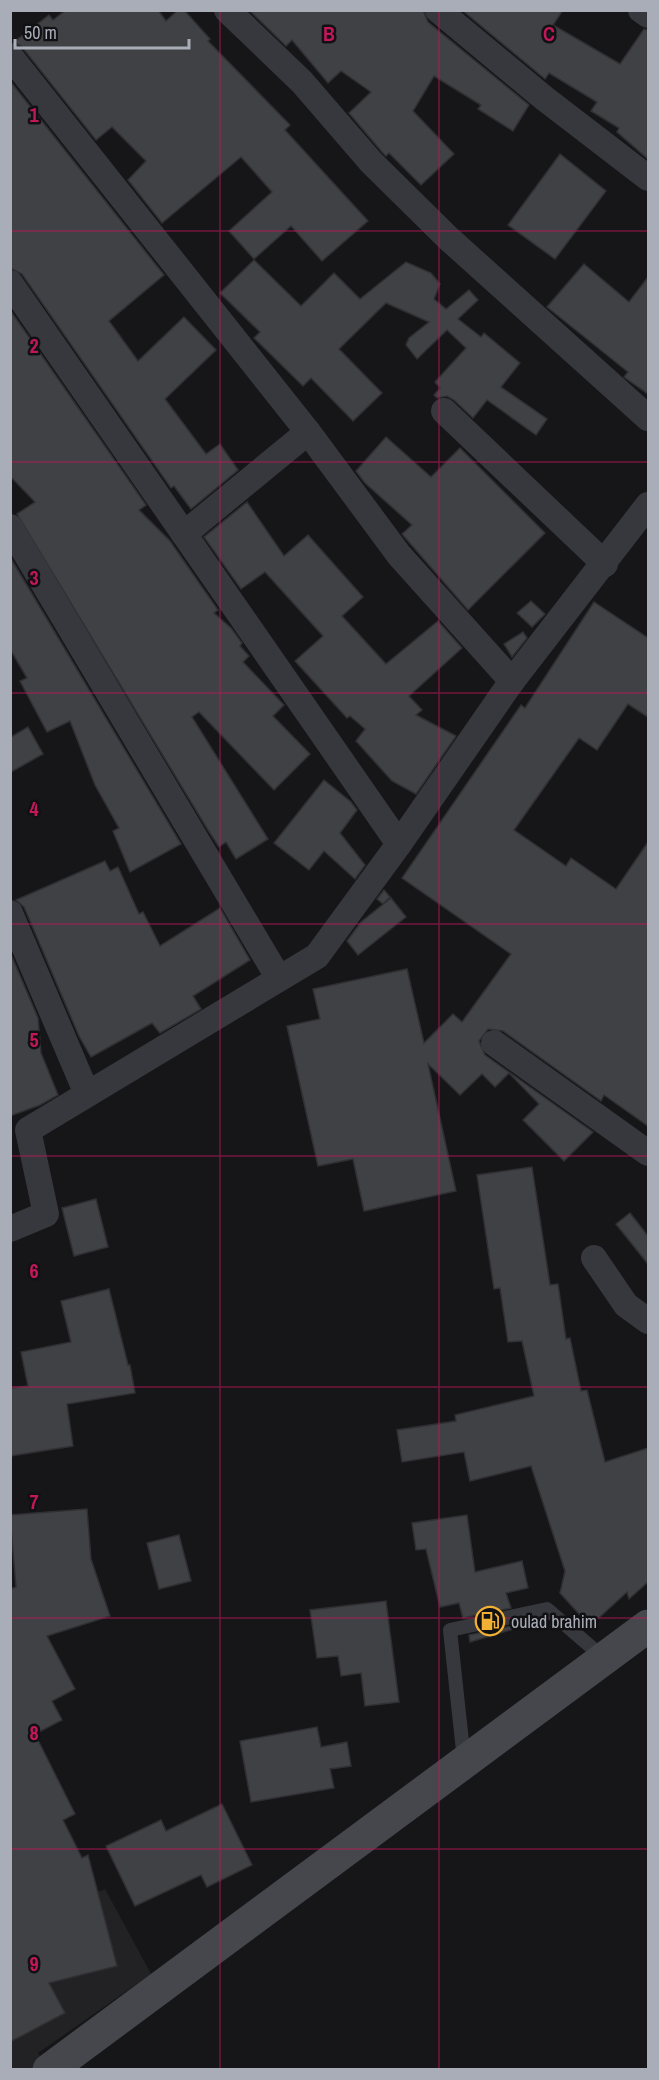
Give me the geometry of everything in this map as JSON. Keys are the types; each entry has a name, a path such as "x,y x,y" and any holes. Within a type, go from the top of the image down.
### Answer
{"main road":[{"path":"49,2070 465,1764 648,1626"}],"street":[{"path":"227,10 302,82 371,162 448,238 648,418"},
{"path":"438,10 544,98 648,178"},
{"path":"641,10 648,15"},
{"path":"10,56 308,432 399,555 512,681"},
{"path":"10,283 399,844"},
{"path":"444,411 605,564"},
{"path":"184,534 308,432"},
{"path":"10,1229 46,1214 28,1130 278,977 317,956 399,844 512,681 605,564 648,505"},
{"path":"10,527 278,977"},
{"path":"10,913 87,1094"},
{"path":"494,1043 648,1153"},
{"path":"594,1258 626,1305 648,1321"}],"lane":[{"path":"465,1764 450,1630 547,1609 605,1659"}],"shaded area":[{"path":"105,1889 151,1974 38,2053 48,2069 11,2070 11,1926"}],"building":[{"path":"66,10 158,10 166,21 178,10 184,10 210,39 208,41 290,125 285,130 368,221 322,261 291,226 254,259 229,231 272,192 241,157 162,223 128,180 146,161 112,127 96,140 22,47 14,42 49,15 53,20"},
{"path":"249,10 423,10 428,22 529,105 513,131 478,109 481,105 434,76 413,111 454,154 421,185 389,153 386,156 349,113 371,92 341,71 328,83 292,40 286,46"},
{"path":"462,10 563,10 553,25 620,64 644,29 648,30 648,159 617,132 619,128 591,111 597,102 549,73 545,79"},
{"path":"10,81 164,275 109,321 138,361 184,317 216,350 165,399 206,454 220,444 238,470 191,509 174,486 171,488 22,274 10,268"},
{"path":"560,154 606,191 555,259 508,225"},
{"path":"254,260 301,306 334,273 360,299 406,262 431,273 440,284 434,299 446,309 469,290 478,300 458,319 481,337 484,333 520,363 501,387 547,419 536,435 487,400 473,418 447,396 437,398 434,395 440,388 435,382 466,348 447,330 417,359 406,345 409,338 429,322 386,303 339,349 382,393 353,421 311,378 303,386 254,338 260,332 220,293"},
{"path":"584,264 629,302 648,277 648,394 624,377 628,372 547,307"},
{"path":"10,310 146,505 139,510 170,541 218,610 214,613 231,628 242,643 240,646 249,656 243,662 284,705 273,716 310,754 274,790 199,712 192,717 268,839 236,859 226,842 219,847 208,830 17,514 35,502 10,476"},
{"path":"386,437 431,477 460,448 545,533 468,610 402,534 412,525 365,483 356,471"},
{"path":"247,502 284,556 308,535 363,597 342,616 386,664 438,621 462,648 409,696 422,710 416,715 456,736 416,794 392,781 356,741 365,729 350,716 347,718 295,661 323,636 265,572 241,589 204,537"},
{"path":"10,557 181,844 130,872 113,831 119,828 95,785 70,721 47,732 20,681 27,678 10,649"},
{"path":"531,601 545,614 532,627 517,613"},
{"path":"594,602 648,638 648,717 628,704 597,750 579,738 514,830 566,866 571,858 616,889 648,842 648,1126 604,1095 601,1101 503,1031 488,1029 479,1041 485,1055 593,1132 564,1161 523,1120 539,1104 509,1073 495,1087 482,1074 460,1095 428,1064 456,1191 364,1211 353,1159 318,1166 287,1026 320,1019 313,989 407,969 424,1043 453,1014 462,1022 511,954 402,878 521,705 525,708"},
{"path":"523,632 527,638 512,657 504,644"},
{"path":"28,727 43,754 11,772 11,737"},
{"path":"324,780 351,802 357,810 340,833 365,865 355,879 324,851 309,870 274,843"},
{"path":"105,861 110,871 118,867 139,914 143,912 160,946 220,908 250,960 193,996 201,1009 160,1033 152,1023 91,1057 79,1036 24,907 16,900"},
{"path":"384,890 390,897 383,904 377,899"},
{"path":"391,898 406,917 358,955 347,941 361,922"},
{"path":"10,952 38,1018 41,1053 58,1095 40,1105 10,1116"},
{"path":"532,1167 550,1285 558,1284 566,1339 570,1338 581,1391 587,1390 605,1462 648,1448 648,1582 629,1599 627,1592 590,1626 560,1593 565,1571 531,1466 470,1481 464,1452 402,1462 397,1430 456,1421 455,1415 534,1396 522,1341 508,1342 500,1288 494,1289 477,1175"},
{"path":"96,1199 108,1247 74,1256 62,1208"},
{"path":"630,1213 648,1236 648,1264 616,1224"},
{"path":"109,1289 128,1365 130,1365 135,1393 67,1404 73,1446 10,1456 10,1388 28,1386 21,1352 71,1342 61,1301"},
{"path":"87,1509 91,1559 110,1616 47,1636 75,1689 52,1701 62,1720 35,1734 75,1814 63,1820 82,1858 88,1855 117,1966 49,1983 65,2013 10,2042 10,1589 16,1587 10,1515"},
{"path":"467,1515 475,1572 522,1561 528,1588 506,1593 511,1608 463,1618 459,1603 440,1607 426,1549 416,1550 412,1523"},
{"path":"179,1535 191,1581 159,1589 147,1543"},
{"path":"386,1601 399,1702 365,1706 361,1673 341,1676 338,1656 317,1658 310,1610"},
{"path":"516,1625 517,1628 470,1642 469,1635"},
{"path":"317,1727 321,1747 347,1742 351,1766 330,1769 334,1788 251,1802 240,1741"},
{"path":"222,1804 252,1865 207,1887 201,1875 135,1906 106,1846 161,1820 166,1831"}],"place":[{"name":"oulad brahim","path":"490,1621"}]}
